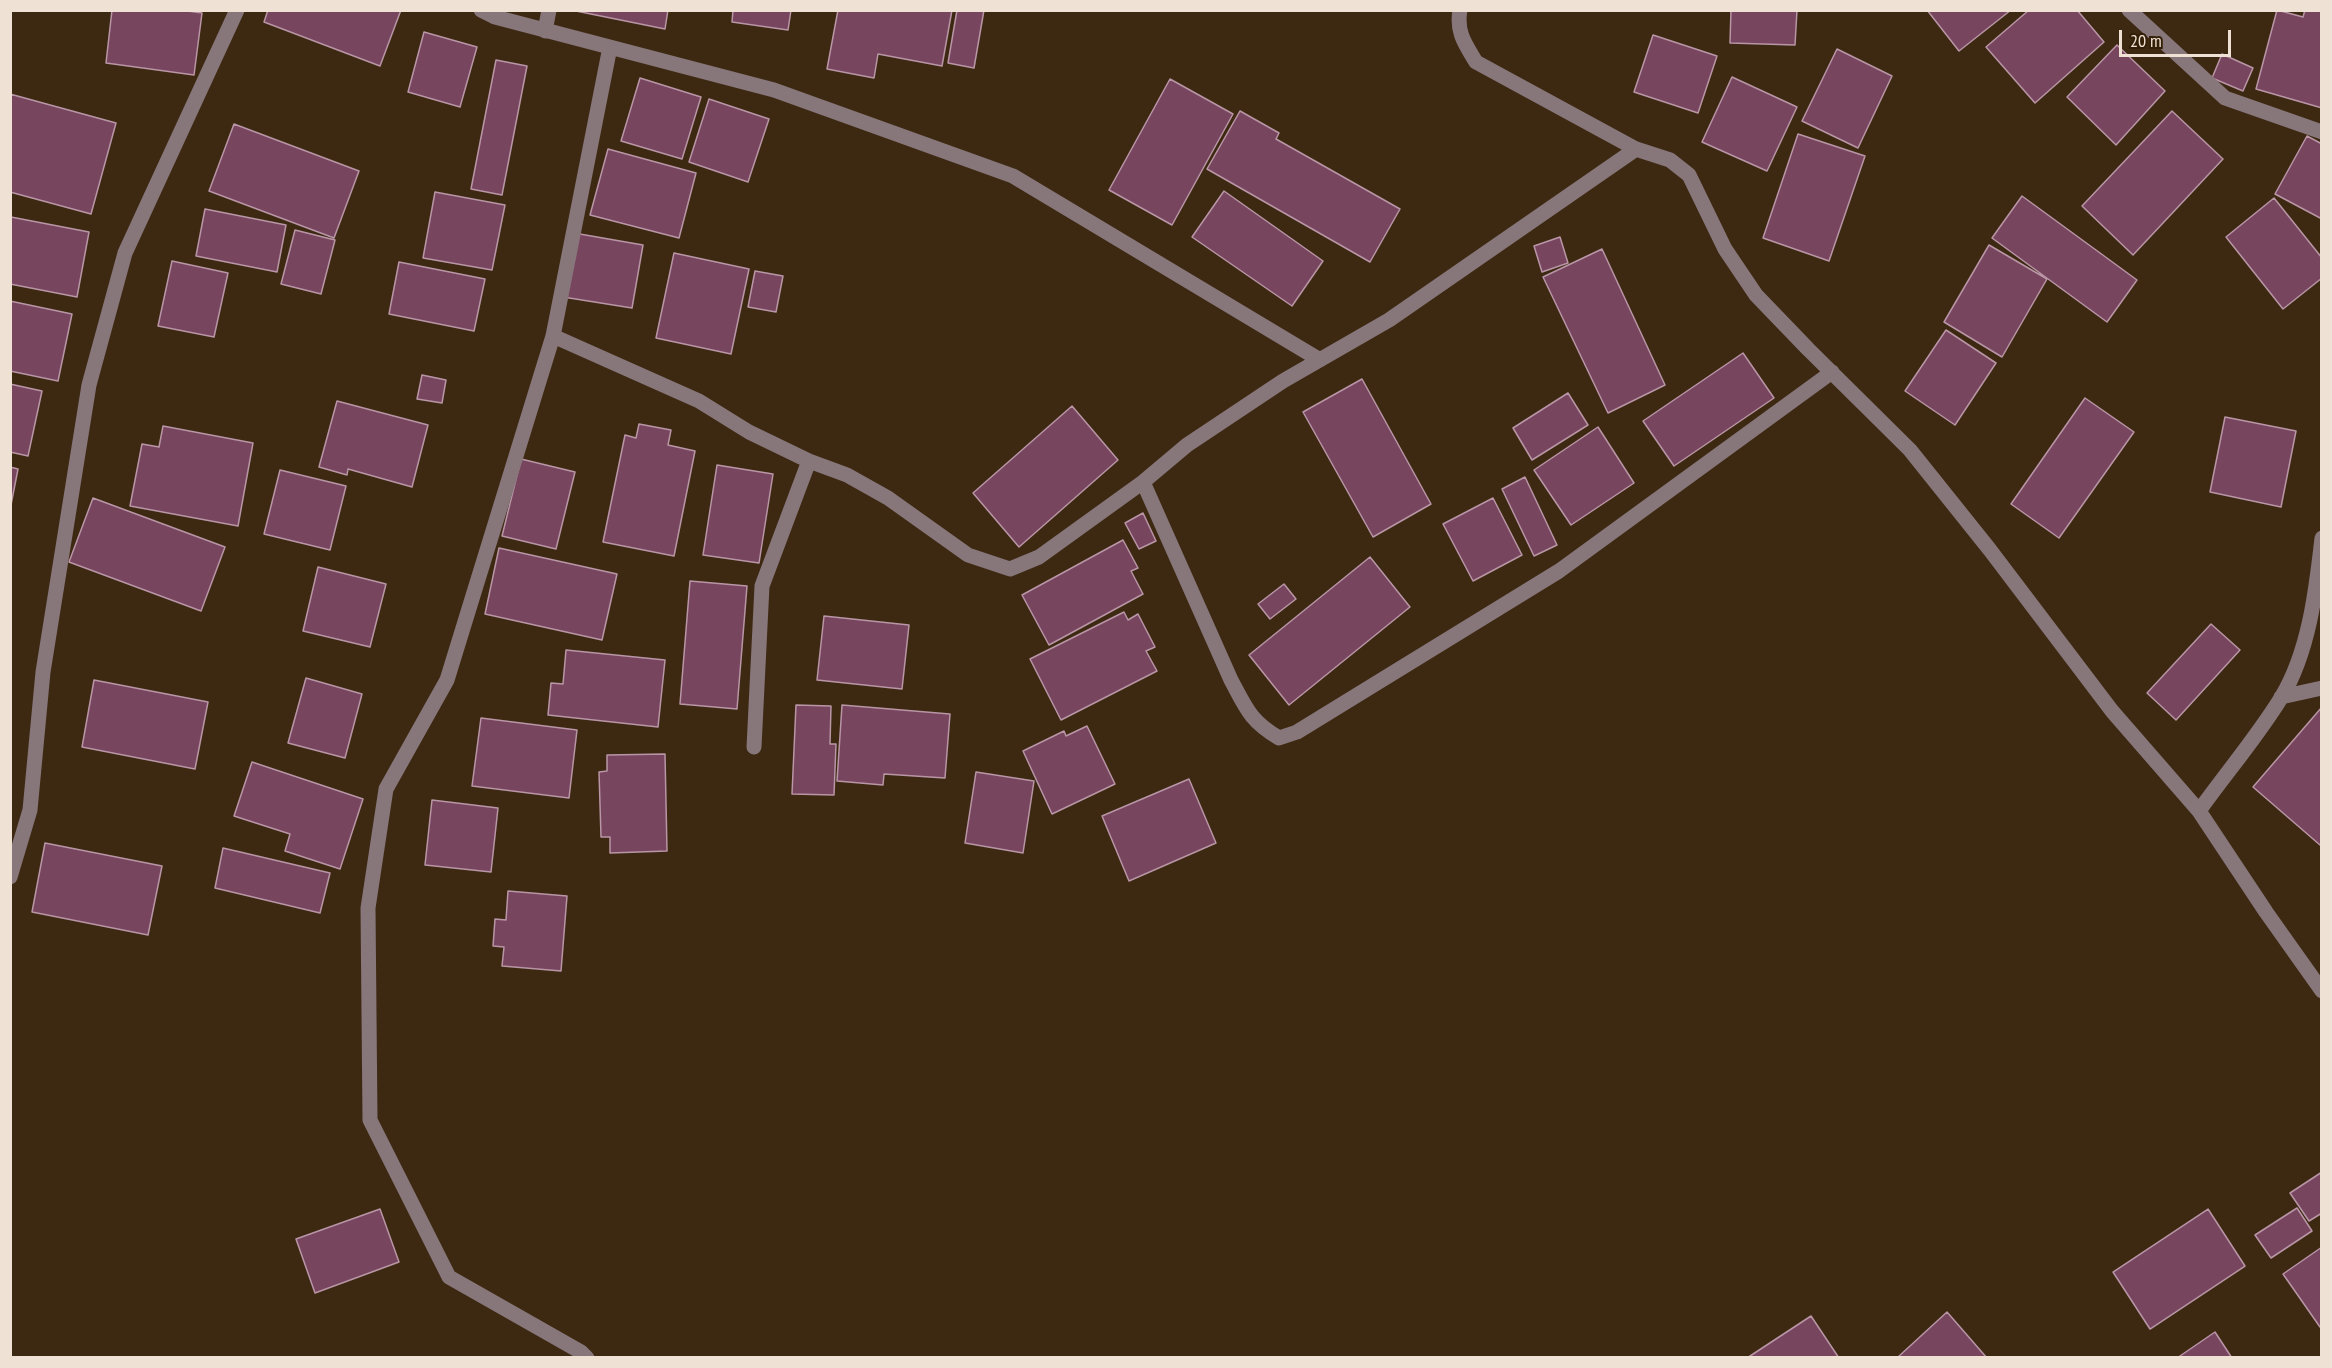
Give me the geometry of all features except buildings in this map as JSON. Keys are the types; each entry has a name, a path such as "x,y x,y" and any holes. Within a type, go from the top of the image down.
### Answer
{"street":[{"path":"10,877 30,810 43,672 89,385 125,253 237,10"},
{"path":"481,10 495,17 545,31 774,90 1013,176 1320,360"},
{"path":"545,31 549,10"},
{"path":"1460,10 1458,24 1461,38 1476,62 1636,149 1670,160 1689,175 1725,249 1756,295 1910,450 1990,550 2112,711 2199,811 2322,991"},
{"path":"2130,10 2225,98 2322,132"},
{"path":"587,1358 582,1352 449,1277 370,1120 368,908 386,789 447,680 553,336 610,47"},
{"path":"553,336 699,401 749,432 847,476 888,498 968,555 1010,569 1039,557 1143,482 1187,445 1283,381 1389,320 1636,149"},
{"path":"1143,482 1231,680 1246,708 1260,726 1279,738 1297,732 1559,571 1832,372"},
{"path":"754,747 762,586 809,460"},
{"path":"2199,811 2281,697 2303,646 2319,566 2322,538"},
{"path":"2281,697 2322,688"}]}
